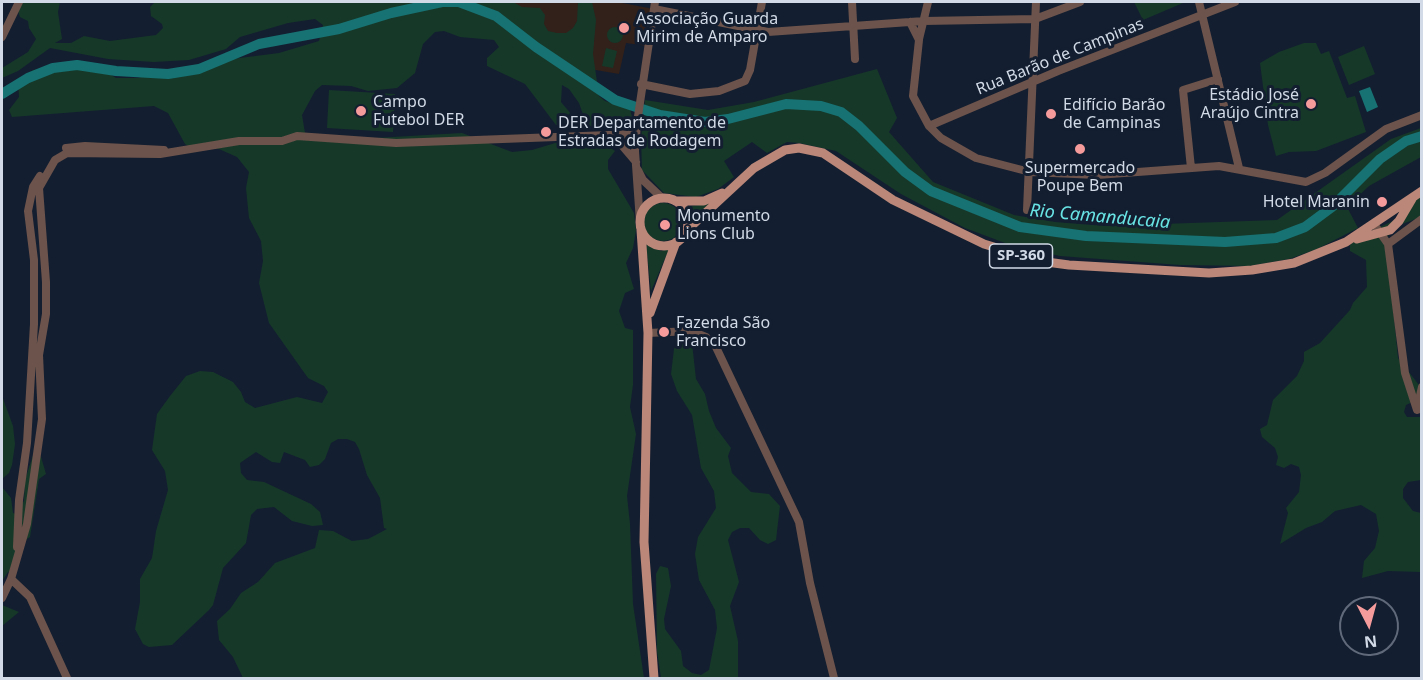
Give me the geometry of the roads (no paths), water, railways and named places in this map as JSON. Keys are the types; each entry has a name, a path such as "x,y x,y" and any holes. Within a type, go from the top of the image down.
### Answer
{"main road":[{"name":"SP-360","path":"647,329 653,299 676,242 730,189 772,156 785,150 812,149 834,158 879,192 909,209 984,244 1040,261 1167,272 1229,272 1294,263 1346,242 1381,234 1399,221 1413,198"},
{"name":"SP-360","path":"662,198 676,201 704,201 730,189"},
{"name":"SP-360","path":"1346,242 1422,191"},
{"path":"662,198 644,208 640,226 652,243 668,245 676,242"},
{"path":"676,201 687,218 686,231"},
{"name":"SP-360","path":"640,226 647,329 644,542 654,678"}],"street":[{"path":"2,38 19,2"},
{"path":"641,84 690,94 719,91 745,81 750,70 762,2"},
{"path":"852,2 855,59"},
{"path":"928,2 918,40 913,96 929,126 941,138 976,158 1030,172 1097,175 1219,166 1306,182 1325,172 1386,129 1422,115"},
{"path":"1027,210 1036,2"},
{"path":"640,226 636,134 641,84 654,5 757,31 924,21 1035,19 1080,2"},
{"path":"1200,2 1239,168"},
{"name":"Rua Barão de Campinas","path":"929,126 1235,2"},
{"path":"910,22 918,40"},
{"path":"1191,168 1183,90 1218,79"},
{"path":"30,198 39,188 55,160 67,153 160,154 239,141 282,141 297,136 396,143 636,134"},
{"path":"613,135 636,164 643,180 662,198"},
{"path":"2,598 12,581 16,555 34,324 30,198 51,157 65,148 85,146 172,151"},
{"path":"16,555 27,524 42,419 39,355 46,314 46,282 39,188"},
{"path":"1391,212 1406,230"},
{"path":"1388,244 1422,219"},
{"path":"1374,225 1388,244 1405,373 1417,410 1422,387"},
{"path":"647,329 691,331 706,337 715,345 799,522 810,583 834,678"},
{"path":"12,581 30,597 67,678"}],"waterway":[{"name":"Rio Camanducaia","path":"2,94 28,78 53,68 77,65 116,71 168,74 199,69 259,44 339,29 391,13 442,2 459,2 496,16 536,47 615,100 660,115 705,122 728,119 786,104 821,106 841,112 859,126 905,172 931,191 1020,227 1086,236 1225,242 1276,238 1305,227 1332,207 1380,159 1406,141 1422,136"}],"place":[{"name":"Associação Guarda Mirim de Amparo","path":"624,28"},
{"name":"Estádio José Araújo Cintra","path":"1311,104"},
{"name":"Campo Futebol DER","path":"361,111"},
{"name":"Edifício Barão de Campinas","path":"1051,114"},
{"name":"DER Departamento de Estradas de Rodagem","path":"546,132"},
{"name":"Supermercado Poupe Bem","path":"1080,149"},
{"name":"Hotel Maranin","path":"1382,202"},
{"name":"Monumento Lions Club","path":"665,225"},
{"name":"Fazenda São Francisco","path":"664,332"}]}
